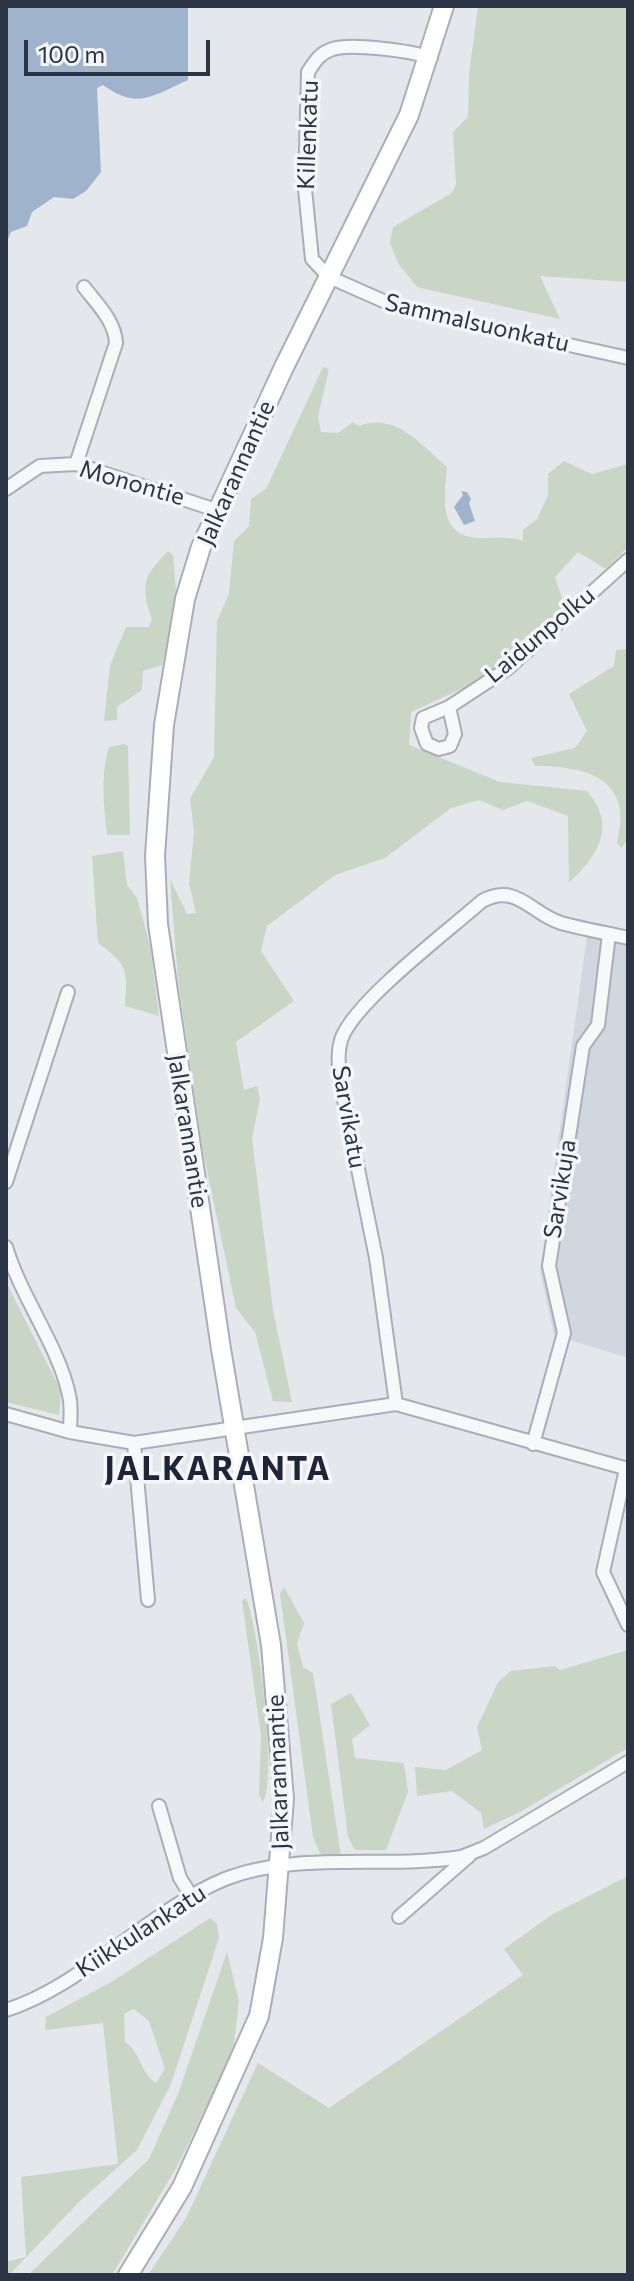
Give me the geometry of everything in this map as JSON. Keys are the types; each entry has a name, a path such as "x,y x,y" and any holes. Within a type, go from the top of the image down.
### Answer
{"main road":[{"name":"Jalkarannantie","path":"128,2275 182,2187 259,2016 269,1974 281,1866 284,1799 279,1720 166,986 155,856 164,725 183,612 216,510 409,115 431,58 444,6"}],"street":[{"name":"Killenkatu","path":"329,277 312,259 305,189 308,72 317,58 332,48 396,50 431,58"},
{"name":"Sammalsuonkatu","path":"329,277 397,307 628,358"},
{"path":"76,464 116,343 108,318 84,287"},
{"name":"Monontie","path":"6,489 40,466 76,464 216,510"},
{"name":"Laidunpolku","path":"449,707 507,669 628,560"},
{"name":"Sarvikatu","path":"396,1404 376,1258 341,1085 338,1057 342,1037 370,1000 482,901 495,894 516,896 557,922 628,938"},
{"name":"Sarvikuja","path":"533,1444 564,1333 549,1266 583,1046 598,1025 609,934"},
{"path":"6,1182 68,992"},
{"path":"6,1128 21,1132"},
{"path":"6,1247 16,1278 66,1386 70,1432"},
{"path":"6,1414 70,1432 134,1443 384,1403 396,1404 627,1469 622,1515 603,1572 628,1625"},
{"path":"134,1443 148,1600"},
{"path":"399,1917 473,1852 628,1762"},
{"path":"159,1806 180,1878 192,1897"},
{"name":"Kiikkulankatu","path":"6,2010 73,1974 192,1897 229,1878 281,1866 437,1861 473,1852"}],"shaded area":[{"path":"589,922 628,934 628,1358 554,1335 540,1271"}],"green space":[{"path":"478,6 628,8 628,282 540,276 560,319 417,287 398,263 390,243 393,227 452,193 456,184 453,132 468,117 469,75"},
{"path":"323,367 329,369 318,417 321,432 338,433 353,422 358,426 385,424 417,440 447,467 447,516 459,533 470,537 523,541 523,530 537,519 548,495 548,474 564,461 592,474 628,464 628,547 606,569 578,552 555,577 565,607 479,681 411,712 409,745 500,782 587,791 601,816 602,828 596,850 580,872 569,883 568,816 527,801 503,810 479,800 451,808 385,858 335,875 267,926 261,951 294,1001 236,1042 244,1090 257,1086 260,1099 252,1138 273,1310 292,1402 273,1401 255,1332 236,1308 202,1147 178,979 170,879 187,914 196,913 189,883 194,832 190,799 214,757 217,621 229,594 234,541 249,526 251,499 266,489"},
{"path":"168,551 173,555 177,603 162,665 143,671 142,690 117,707 117,720 104,721 110,665 126,627 149,627 152,619 146,597 146,582"},
{"path":"628,649 628,839 621,848 617,842 619,803 602,780 572,769 535,766 531,758 575,748 587,731 569,694 614,666 616,650"},
{"path":"128,746 130,835 107,835 104,791 106,758 109,747"},
{"path":"123,851 127,885 137,898 150,945 159,1016 125,1006 124,969 98,943 92,856"},
{"path":"6,1282 61,1391 59,1415 6,1402"},
{"path":"284,1587 304,1623 297,1644 303,1667 313,1673 341,1856 321,1855 313,1837 280,1594"},
{"path":"246,1598 256,1638 265,1702 268,1764 263,1802 259,1795 261,1736 242,1601"},
{"path":"628,1650 628,1748 520,1812 484,1829 481,1813 452,1791 417,1796 415,1767 446,1770 482,1750 477,1727 498,1682 511,1671 555,1666 560,1670"},
{"path":"351,1693 370,1725 352,1739 355,1758 404,1763 408,1792 386,1850 355,1850 348,1837 331,1704"},
{"path":"628,1876 628,2275 148,2275 186,2218 258,2063 329,2108 523,1975 504,1949 553,1914"},
{"path":"210,1918 217,1924 219,1938 171,2084 137,2150 79,2202 9,2275 6,2275 6,2262 26,2257 21,2177 118,2164 103,2023 45,2030 46,2017 113,1981","holes":["134,2009 149,2021 165,2069 156,2083 125,2042 124,2014"]},
{"path":"227,1952 239,2001 233,2052 178,2165 112,2275 28,2275 149,2159 178,2094"}],"water":[{"path":"6,6 188,6 188,80 155,95 136,99 115,93 103,85 97,88 101,172 86,191 73,199 54,197 32,212 27,226 11,232 6,244"},
{"path":"461,491 467,492 471,499 469,503 475,521 464,525 454,507 463,495"}],"district":[{"name":"JALKARANTA","path":"218,1469"}]}
